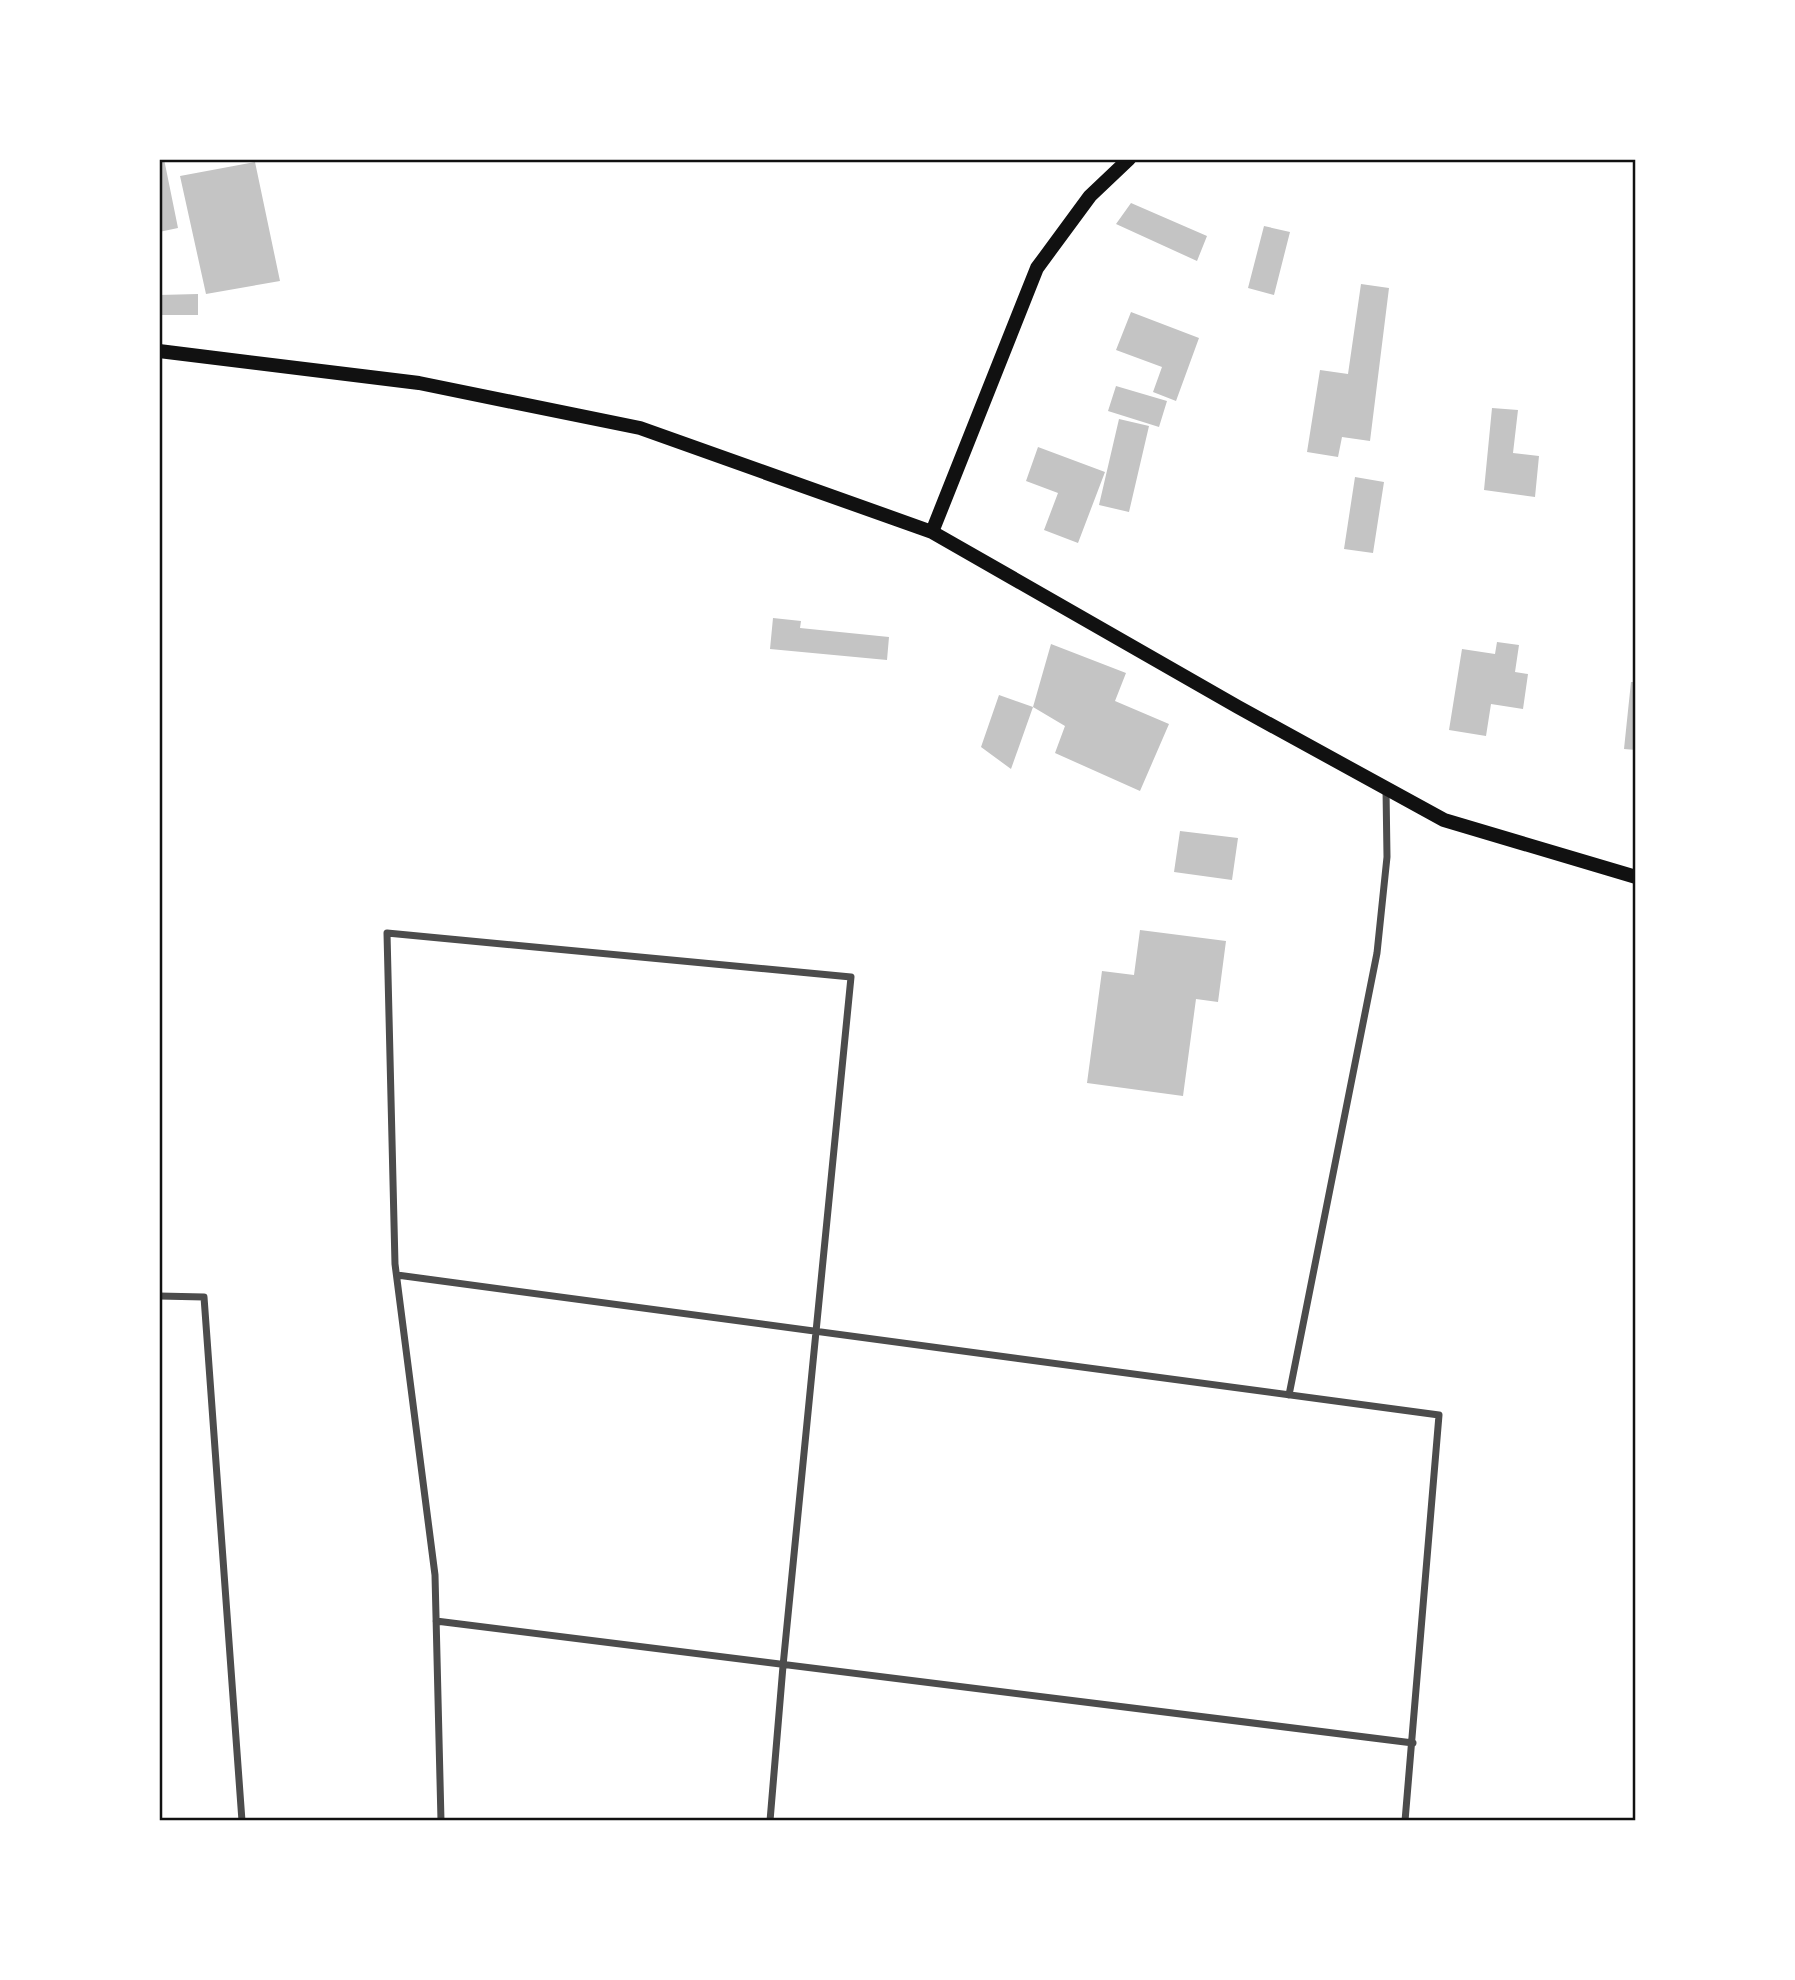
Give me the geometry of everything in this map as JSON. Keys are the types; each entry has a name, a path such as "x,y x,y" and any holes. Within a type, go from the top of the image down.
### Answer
{"main road":[{"path":"932,532 1037,268 1090,196 1129,159"},
{"path":"159,351 419,383 640,428 932,532 1238,707 1444,820 1636,877"}],"street":[{"path":"1289,1395 1377,953 1387,857 1385,788"},
{"path":"440,1821 435,1575 397,1275 387,933 852,977 769,1821"},
{"path":"397,1275 1439,1415 1405,1821"},
{"path":"159,1296 204,1297 242,1821"},
{"path":"436,1621 1413,1743"}],"building":[{"path":"164,159 178,228 159,232 159,161"},
{"path":"255,162 280,281 206,294 180,176"},
{"path":"1131,203 1207,236 1197,261 1116,224"},
{"path":"1264,226 1290,232 1274,295 1248,288"},
{"path":"1361,284 1389,288 1370,441 1342,437 1338,457 1307,452 1320,370 1348,374"},
{"path":"198,294 198,315 159,315 159,295"},
{"path":"1131,312 1199,338 1176,401 1153,392 1162,367 1116,350"},
{"path":"1116,386 1167,401 1159,427 1108,411"},
{"path":"1492,408 1518,410 1513,453 1539,456 1535,497 1484,490"},
{"path":"1119,419 1149,426 1129,512 1099,505"},
{"path":"1038,447 1105,472 1078,543 1044,530 1058,493 1026,481"},
{"path":"1355,477 1384,482 1373,553 1344,549"},
{"path":"773,618 801,621 800,628 889,637 887,660 770,649"},
{"path":"1497,642 1519,645 1515,672 1528,674 1523,709 1491,704 1486,736 1449,730 1462,649 1495,654"},
{"path":"1051,644 1126,673 1115,701 1169,724 1140,791 1055,753 1065,726 1033,707"},
{"path":"1631,682 1636,682 1636,750 1624,749"},
{"path":"999,695 1033,707 1011,769 981,747"},
{"path":"1180,831 1238,838 1232,880 1174,872"},
{"path":"1140,930 1226,941 1218,1002 1196,999 1183,1096 1087,1083 1102,971 1134,975"}]}
